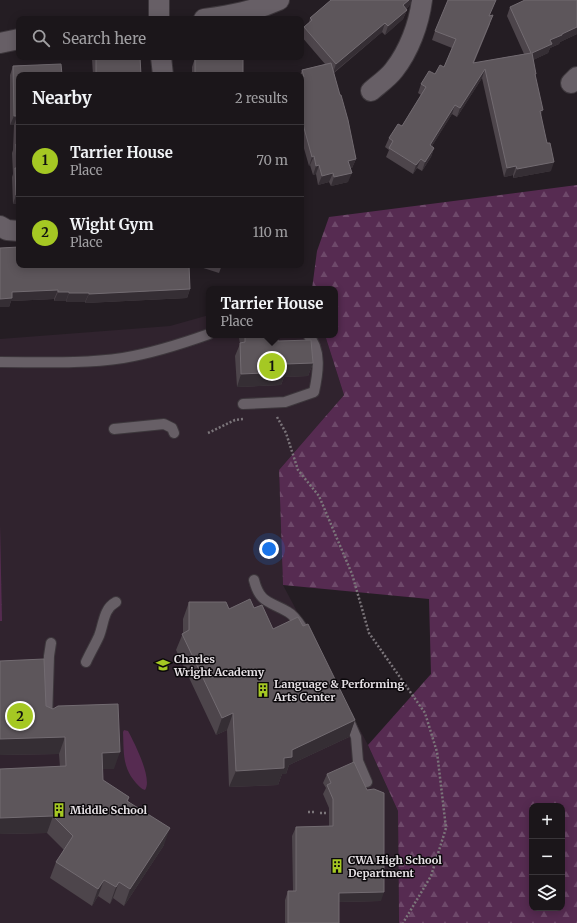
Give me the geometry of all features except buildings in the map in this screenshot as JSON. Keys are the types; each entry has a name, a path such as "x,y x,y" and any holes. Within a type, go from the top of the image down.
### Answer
{"street":[{"path":"159,0 159,16"},
{"path":"223,16 242,13 266,6 279,0"},
{"path":"371,91 394,70 406,51 416,27 422,0"},
{"path":"0,43 16,40"},
{"path":"161,60 162,72"},
{"path":"0,226 7,230 16,231"}],"lane":[{"path":"0,362 76,362 123,358 174,346 206,335"},
{"path":"243,404 285,402 314,392 318,358 313,340 311,338"},
{"path":"114,429 164,424 172,428 174,433"},
{"path":"254,580 259,594 270,603 293,615 303,628 307,637"},
{"path":"86,662 100,634 107,610 116,602"},
{"path":"47,719 49,656 51,643"},
{"path":"341,704 354,731 358,761 367,782"}],"path":[{"path":"273,417 278,416 286,433 298,470 319,496 352,574 369,633 425,713 437,752 446,828 432,876 403,923"},
{"path":"208,433 235,420 248,418"},
{"path":"308,812 315,812"},
{"path":"320,813 327,813"}],"shaded area":[{"name":"Charles Wright Academy","path":"206,316 206,338 326,338 344,395 279,470 283,585 368,745 398,811 399,923 0,923 0,339 170,326"}],"green space":[{"path":"577,185 577,923 399,923 398,811 368,745 431,674 429,599 283,585 279,470 344,395 326,338 338,338 338,286 312,286 317,251 329,217"},
{"path":"0,526 2,621 0,621"},
{"path":"124,730 128,731 142,760 147,778 145,790 136,783 128,771 123,746"}],"place":[{"name":"Tarrier House","path":"272,366"},
{"name":"Charles Wright Academy","path":"163,665"},
{"name":"Language & Performing Arts Center","path":"263,690"},
{"name":"Wight Gym","path":"20,716"},
{"name":"Middle School","path":"59,810"},
{"name":"CWA High School Department","path":"337,866"}]}
